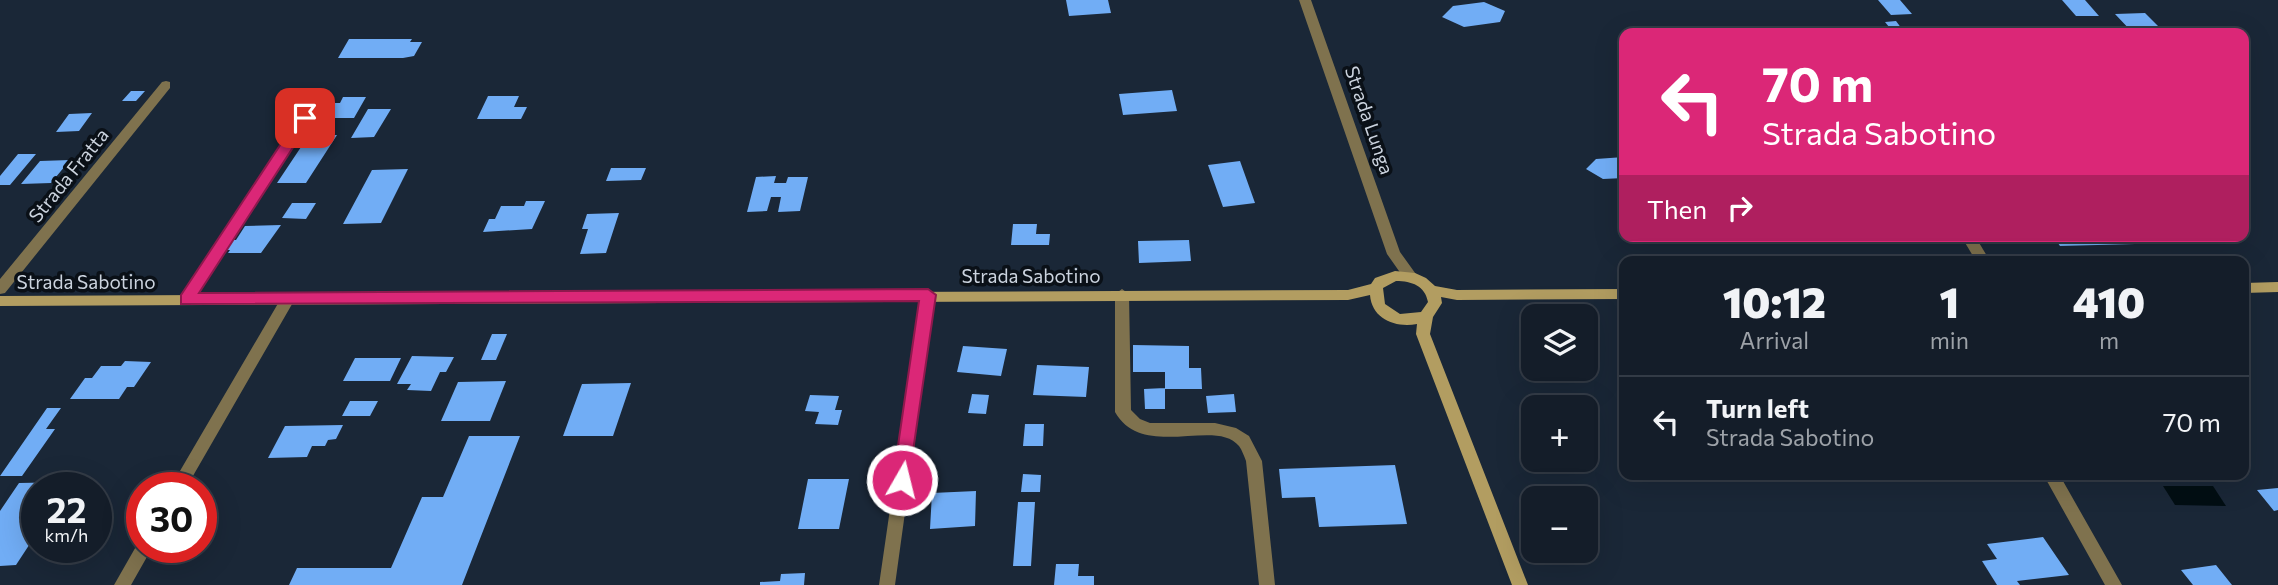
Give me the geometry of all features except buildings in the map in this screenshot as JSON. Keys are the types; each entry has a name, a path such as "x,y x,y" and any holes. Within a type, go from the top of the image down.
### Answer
{"street":[{"name":"Strada Lunga","path":"1305,0 1394,254 1411,277"},
{"name":"Strada Fratta","path":"0,289 166,85"},
{"path":"186,299 320,96"},
{"path":"1394,254 1387,278 1376,288 1378,306 1394,318 1404,320 1426,316"},
{"path":"1387,278 1411,277 1433,297 1619,294"},
{"path":"2249,288 2278,287"},
{"name":"Strada Sabotino","path":"0,301 1348,295 1376,288"},
{"path":"1122,294 1123,412 1131,422 1146,429 1219,430 1244,440 1254,461 1267,585"},
{"path":"887,585 928,295"},
{"name":"Strada Sabotino","path":"1348,295 1378,306"},
{"path":"1433,297 1423,334 1520,585"},
{"path":"187,472 288,299"},
{"path":"1404,320 1423,334"},
{"path":"2054,480 2114,585"},
{"path":"122,585 135,563"}],"shaded area":[{"path":"2163,486 2213,486 2226,506 2175,505"}],"route":[{"path":"305,118 186,299 928,295 902,480"}]}
